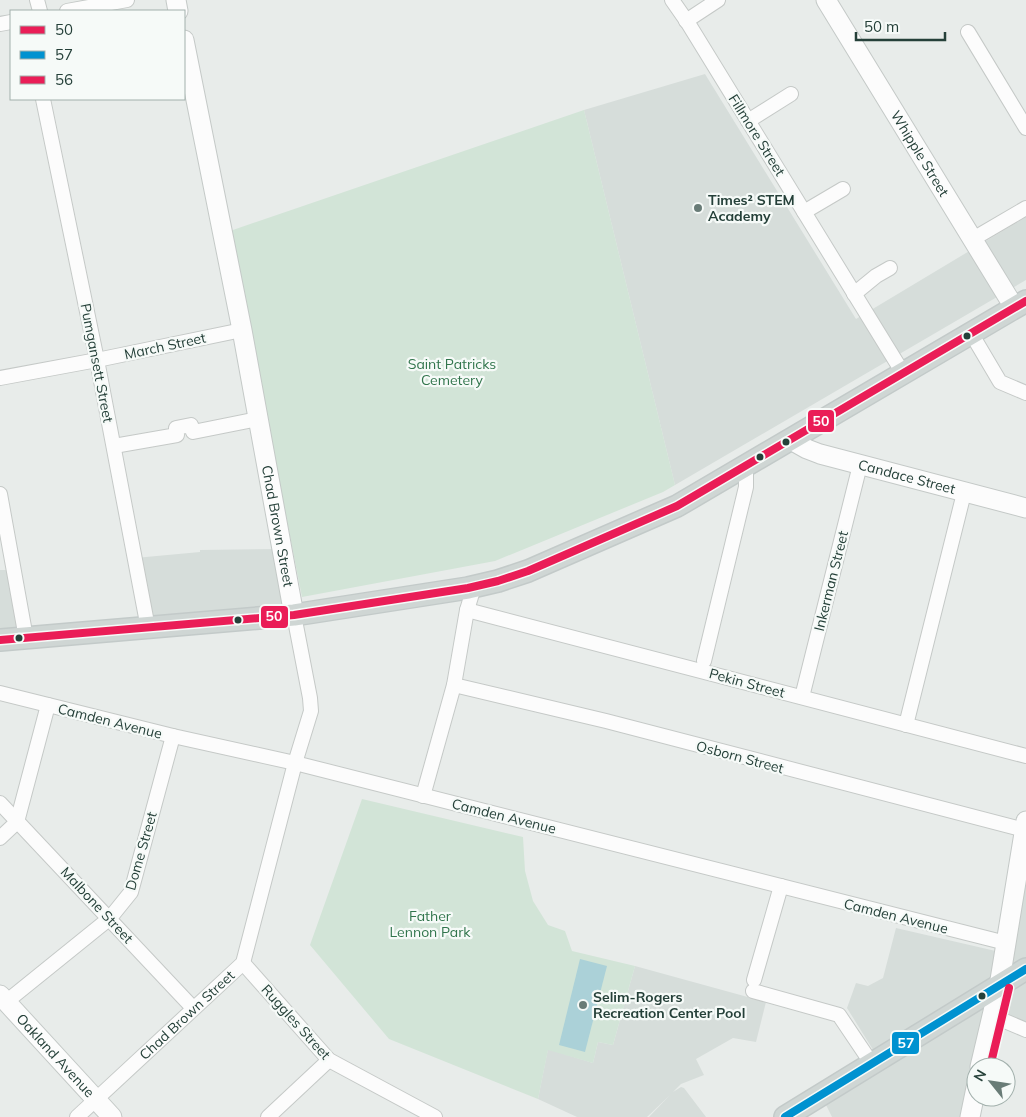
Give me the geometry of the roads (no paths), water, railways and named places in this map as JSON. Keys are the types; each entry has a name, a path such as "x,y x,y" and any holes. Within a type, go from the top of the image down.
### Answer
{"main road":[{"path":"0,640 294,615 474,587 498,581 528,571 668,511 1020,304"},
{"path":"785,1117 1026,969"}],"street":[{"path":"72,10 127,0"},
{"name":"Fillmore Street","path":"672,0 903,373"},
{"path":"686,21 718,0"},
{"name":"Whipple Street","path":"826,0 973,239 1020,304"},
{"path":"968,32 1026,128"},
{"name":"Chad Brown Street","path":"77,1117 242,963 311,711 242,330 185,45"},
{"path":"748,121 791,94"},
{"name":"Pumgansett Street","path":"43,100 97,360 148,628"},
{"path":"804,212 843,189"},
{"path":"973,239 1026,208"},
{"path":"854,294 876,276 890,268"},
{"name":"March Street","path":"0,378 242,330"},
{"path":"971,333 1000,382 1026,393"},
{"path":"114,446 177,435 176,428 191,425 192,432 258,419"},
{"name":"Candace Street","path":"790,440 814,452 1026,508"},
{"name":"Inkerman Street","path":"802,697 860,465"},
{"path":"704,661 746,487 746,466"},
{"path":"906,724 964,493"},
{"path":"0,494 26,638"},
{"path":"423,796 454,685 467,610 474,587"},
{"name":"Pekin Street","path":"467,610 1026,756"},
{"name":"Osborn Street","path":"454,685 1025,826"},
{"name":"Camden Avenue","path":"0,693 295,764 1006,943"},
{"path":"0,838 17,822 48,705"},
{"name":"Dome Street","path":"3,998 110,918 131,892 173,736"},
{"name":"Malbone Street","path":"0,803 193,1008"},
{"path":"983,1057 993,1016 1006,943 1022,871 1025,826"},
{"path":"781,886 754,985 839,1015 872,1064"},
{"name":"Ruggles Street","path":"242,963 329,1060 435,1117"},
{"name":"Oakland Avenue","path":"3,998 112,1117"},
{"path":"993,1016 1026,1030"},
{"path":"268,1117 329,1060"}],"water":[{"name":"Selim-Rogers Recreation Center Pool","path":"580,959 607,966 585,1052 559,1045"}],"place":[{"name":"Times² STEM Academy","path":"698,208"},
{"name":"Selim-Rogers Recreation Center Pool","path":"583,1005"}],"park label":[{"name":"Saint Patricks Cemetery","path":"452,372"},
{"name":"Father Lennon Park","path":"430,924"}]}
